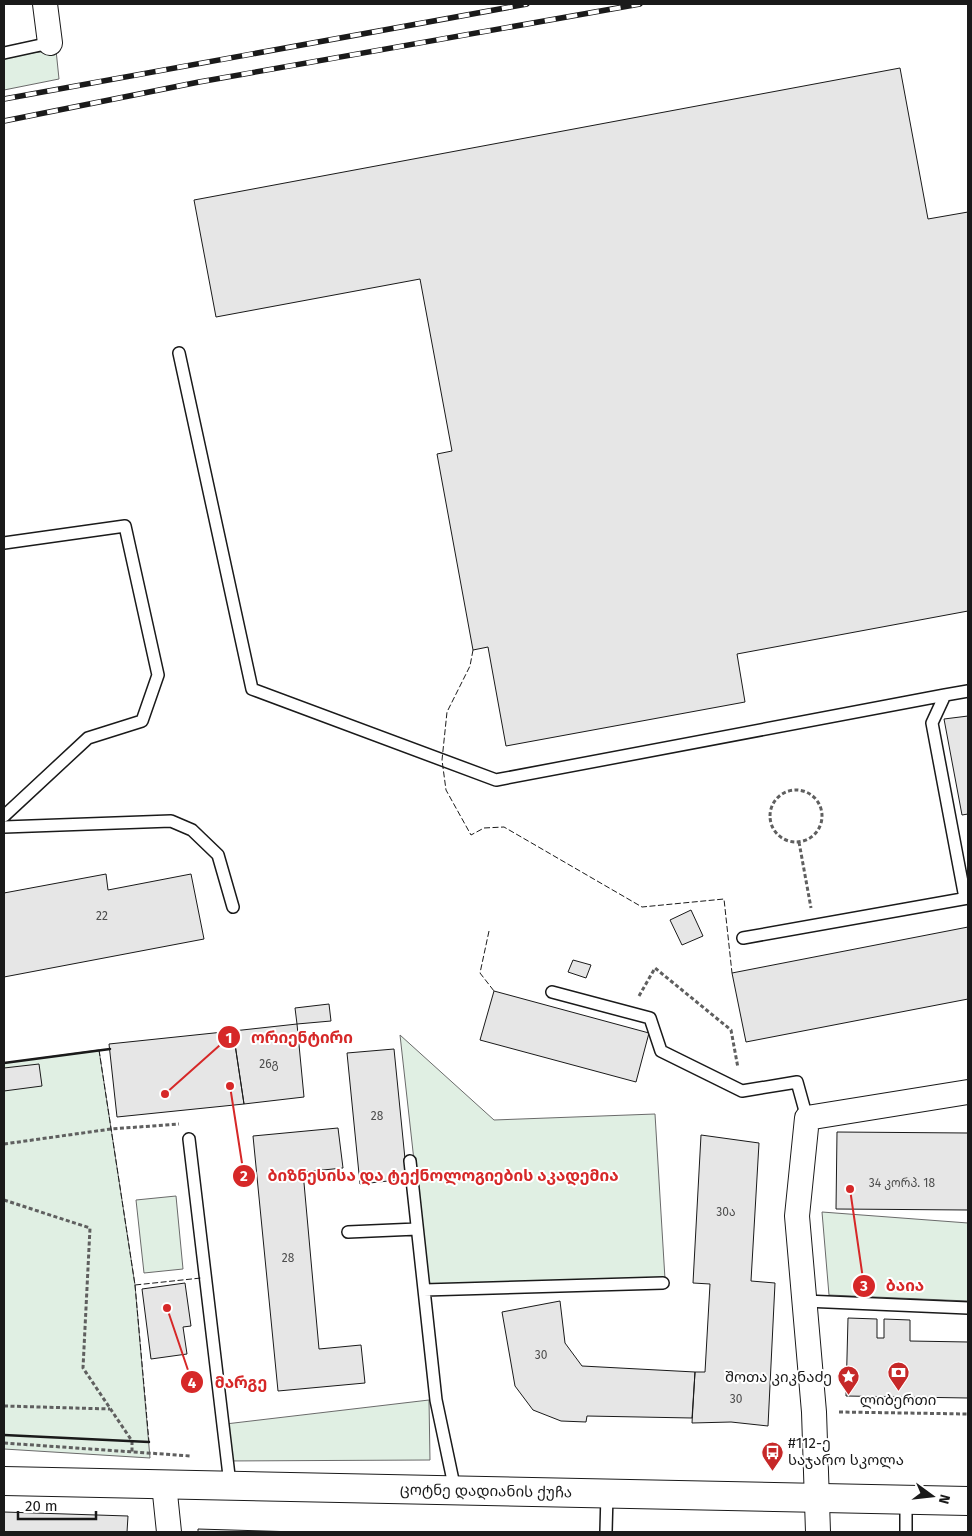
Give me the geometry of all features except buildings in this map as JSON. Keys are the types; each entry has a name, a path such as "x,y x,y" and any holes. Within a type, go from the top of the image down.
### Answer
{"main road":[{"name":"ცოტნე დადიანის ქუჩა","path":"4,1481 164,1484 228,1471 455,1490 968,1501"}],"street":[{"path":"45,4 50,43"},
{"path":"818,1532 814,1412 797,1216 807,1118 968,1092"},
{"path":"164,1484 169,1532"}],"lane":[{"path":"4,53 50,43"},
{"path":"179,353 252,689 496,780 968,691"},
{"path":"4,543 125,526 158,675 142,721 88,738 4,816"},
{"path":"743,938 967,898 932,722 945,695"},
{"path":"4,827 171,821 192,830 218,855 233,907"},
{"path":"552,992 650,1018 661,1051 742,1091 797,1082 807,1118"},
{"path":"189,1139 228,1471"},
{"path":"410,1161 436,1400 455,1490"},
{"path":"348,1232 417,1229"},
{"path":"424,1290 663,1283"},
{"path":"805,1301 968,1308"},
{"path":"606,1532 607,1494"},
{"path":"906,1500 906,1532"}],"path":[{"path":"798,789 806,791 813,796 821,809 822,817 820,826 815,834 799,842 782,838 775,832 770,814 772,806 782,794 789,790 798,789"},
{"path":"799,842 814,925"},
{"path":"630,1013 655,968 731,1030 735,1052"},
{"path":"4,1144 111,1128 178,1123 189,1139"},
{"path":"4,1200 90,1228 83,1368 132,1441 132,1452"},
{"path":"4,1406 111,1409"},
{"path":"814,1412 968,1414"},
{"path":"4,1443 132,1452 228,1471"}],"green space":[{"path":"56,50 59,79 4,90 4,56"},
{"path":"400,1035 494,1120 655,1114 665,1279 428,1286"},
{"path":"99,1050 135,1285 150,1458 4,1449 4,1063"},
{"path":"176,1196 183,1269 144,1273 136,1200"},
{"path":"822,1212 968,1223 968,1301 829,1295"},
{"path":"429,1400 430,1460 222,1461 217,1425"}],"railway":[{"path":"4,99 527,4"},
{"path":"4,121 199,82 640,4"}],"fence":[{"path":"473,650 470,666 447,712 442,760 446,790 471,835 484,828 504,827 642,907 724,899 732,973"},
{"path":"489,931 480,973 494,991"},
{"path":"99,1050 135,1285 201,1278"},
{"path":"135,1285 149,1442"}],"wall":[{"path":"4,1063 110,1049"},
{"path":"4,1435 149,1442"}],"place":[{"name":"ბიზნესისა და ტექნოლოგიების აკადემია","path":"230,1086"},
{"name":"ორიენტირი","path":"165,1094"},
{"name":"ბაია","path":"850,1189"},
{"name":"მარგე","path":"167,1308"},
{"name":"ლიბერთი","path":"898,1391"},
{"name":"შოთა კიკნაძე","path":"848,1396"},
{"name":"#112-ე საჯარო სკოლა","path":"772,1471"}]}
